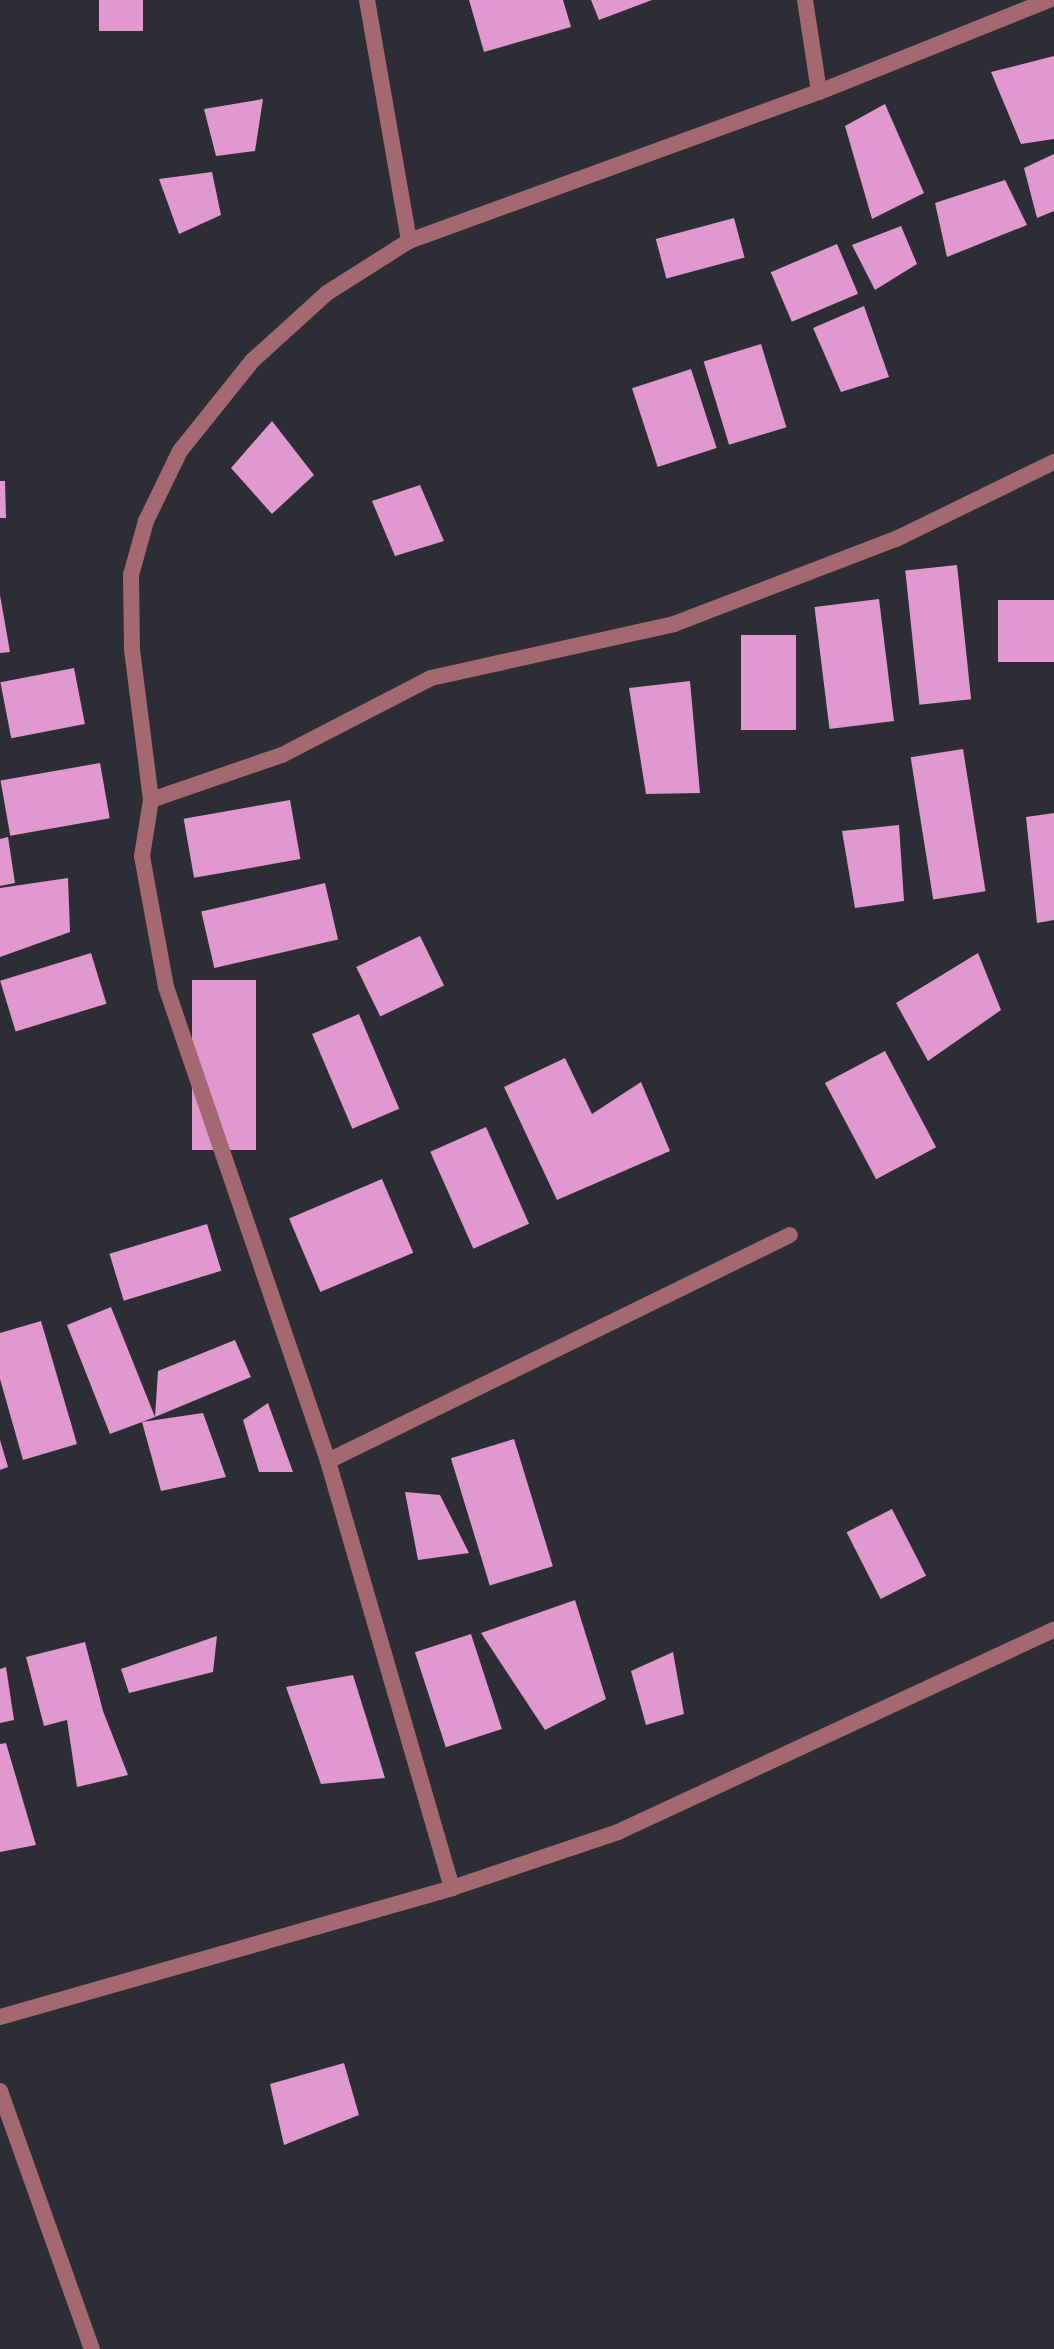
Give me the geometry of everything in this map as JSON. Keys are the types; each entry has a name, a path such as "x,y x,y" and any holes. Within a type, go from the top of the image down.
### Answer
{"street":[{"path":"367,0 409,241"},
{"path":"805,0 819,92"},
{"path":"452,1888 328,1461 166,987 142,856 151,800 132,649 131,575 146,521 180,451 252,361 327,293 409,241 819,92 1049,0"},
{"path":"151,800 282,755 431,678 674,624 896,539 1054,462"},
{"path":"328,1461 790,1235"},
{"path":"0,2017 452,1888 618,1832 1054,1630"},
{"path":"0,2091 92,2349"}],"building":[{"path":"99,0 143,0 143,31 99,31"},
{"path":"469,0 563,0 571,27 484,52"},
{"path":"591,0 652,0 599,20"},
{"path":"1054,56 1054,139 1021,144 991,72"},
{"path":"263,99 255,151 216,156 204,109"},
{"path":"885,104 924,193 872,219 845,126"},
{"path":"1054,154 1054,211 1037,218 1024,168"},
{"path":"212,172 221,215 179,234 159,179"},
{"path":"1005,180 1027,225 947,257 935,203"},
{"path":"734,218 745,258 666,279 656,239"},
{"path":"901,226 917,264 875,290 852,245"},
{"path":"837,244 858,294 792,322 771,272"},
{"path":"864,306 889,377 841,392 813,328"},
{"path":"761,344 786,427 729,445 704,362"},
{"path":"691,369 717,448 658,467 632,388"},
{"path":"272,421 314,475 272,514 231,468"},
{"path":"0,481 5,481 6,518 0,518"},
{"path":"420,485 444,541 395,556 372,501"},
{"path":"957,565 971,699 919,705 905,570"},
{"path":"0,595 10,652 0,653"},
{"path":"879,599 894,721 829,729 814,607"},
{"path":"998,600 1054,600 1054,662 998,662"},
{"path":"741,635 796,635 796,730 741,730"},
{"path":"74,668 85,724 11,738 0,682"},
{"path":"690,681 700,793 646,794 629,688"},
{"path":"963,749 986,891 933,900 911,757"},
{"path":"100,763 110,818 10,836 1,781"},
{"path":"290,800 300,859 194,878 184,819"},
{"path":"1054,813 1054,920 1037,923 1026,817"},
{"path":"899,825 904,901 855,908 842,831"},
{"path":"8,837 15,883 0,886 0,839"},
{"path":"68,878 70,932 0,957 0,888"},
{"path":"325,883 338,940 214,968 201,912"},
{"path":"420,936 444,985 380,1017 356,967"},
{"path":"91,953 106,1004 16,1031 0,981"},
{"path":"978,953 1001,1010 928,1061 896,1003"},
{"path":"192,980 256,980 256,1150 192,1150"},
{"path":"359,1014 399,1109 352,1129 312,1034"},
{"path":"885,1051 936,1147 876,1179 825,1083"},
{"path":"565,1058 592,1114 641,1082 670,1151 557,1200 504,1087"},
{"path":"486,1127 529,1224 473,1249 430,1152"},
{"path":"382,1179 413,1253 320,1292 289,1218"},
{"path":"207,1224 221,1271 124,1301 109,1254"},
{"path":"111,1307 155,1417 110,1434 67,1325"},
{"path":"41,1321 77,1444 23,1460 0,1379 0,1333"},
{"path":"235,1340 251,1377 155,1417 158,1371"},
{"path":"268,1403 293,1472 259,1472 243,1420"},
{"path":"203,1413 226,1477 161,1491 142,1422"},
{"path":"514,1439 553,1566 490,1585 451,1458"},
{"path":"0,1440 8,1467 0,1470"},
{"path":"405,1492 440,1495 469,1553 418,1560"},
{"path":"892,1509 926,1576 881,1599 847,1532"},
{"path":"575,1600 606,1699 545,1730 481,1633"},
{"path":"471,1634 502,1729 446,1747 415,1652"},
{"path":"217,1636 213,1672 129,1693 121,1669"},
{"path":"85,1642 103,1711 128,1775 77,1787 67,1720 44,1726 26,1657"},
{"path":"673,1652 684,1714 646,1725 631,1671"},
{"path":"6,1667 14,1720 0,1723 0,1669"},
{"path":"353,1675 385,1778 321,1784 286,1687"},
{"path":"6,1743 36,1845 0,1852 0,1744"},
{"path":"344,2063 359,2115 284,2145 270,2084"}]}
